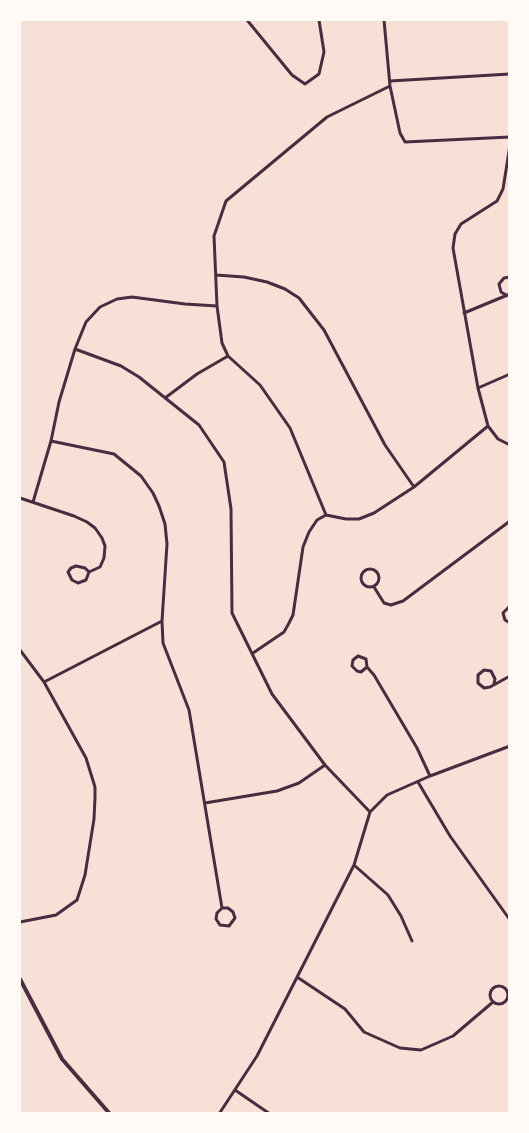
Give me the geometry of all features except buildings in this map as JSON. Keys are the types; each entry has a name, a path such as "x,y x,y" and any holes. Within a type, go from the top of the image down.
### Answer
{"street":[{"path":"246,20 292,75 305,84 319,75 324,52 319,20"},
{"path":"384,20 390,87 400,133 405,142 510,137"},
{"path":"390,81 510,74"},
{"path":"326,515 290,428 260,385 228,356 222,343 217,306 214,236 226,201 327,117 390,87"},
{"path":"510,145 503,189 497,201 461,224 455,234 453,248 478,388 488,426 498,439 510,445"},
{"path":"503,189 510,190"},
{"path":"216,275 244,277 267,282 299,298 324,330 379,435 414,487"},
{"path":"508,295 501,291 499,284 504,278 510,278"},
{"path":"464,313 508,295"},
{"path":"33,502 75,349 86,322 100,307 117,299 132,297 217,306"},
{"path":"75,349 121,366 165,398 199,425 224,462 231,509 232,613 272,694 325,765 369,812"},
{"path":"165,398 197,374 228,356"},
{"path":"478,388 510,374"},
{"path":"253,653 284,632 293,615 303,547 317,520 326,515 359,519 374,513 414,487 488,426"},
{"path":"51,441 114,454 141,476 153,493 165,524 167,544 162,621 163,643 189,710 222,908"},
{"path":"20,498 87,522 95,528 105,546 104,558 99,567 89,572 86,580 78,583 72,580 68,572 76,566 85,568 89,572"},
{"path":"374,587 384,603 396,604 403,601 510,521"},
{"path":"367,569 373,569 380,576 379,583 374,587 369,588 361,582 363,572 367,569"},
{"path":"510,606 503,613 505,620 510,623"},
{"path":"44,682 162,621"},
{"path":"20,650 44,682 86,758 95,787 94,819 83,885 77,900 56,915 20,922"},
{"path":"367,667 361,672 357,671 352,666 353,660 358,656 366,659 367,667 405,727 430,776"},
{"path":"494,683 495,679 491,671 484,670 478,675 481,687 490,687 510,676"},
{"path":"219,1113 257,1056 354,865 369,812 387,795 430,776 509,748"},
{"path":"205,803 276,791 299,783 325,765"},
{"path":"418,782 450,836 510,920"},
{"path":"354,865 388,896 401,916 412,941"},
{"path":"222,908 228,908 235,915 234,921 229,926 223,926 216,919 217,913 222,908"},
{"path":"297,977 345,1009 364,1032 400,1048 421,1050 453,1036 492,1002"},
{"path":"20,979 62,1059 110,1113"},
{"path":"496,987 504,988 508,995 506,1001 498,1004 492,1002 491,990 496,987"},
{"path":"235,1090 270,1113"}]}
